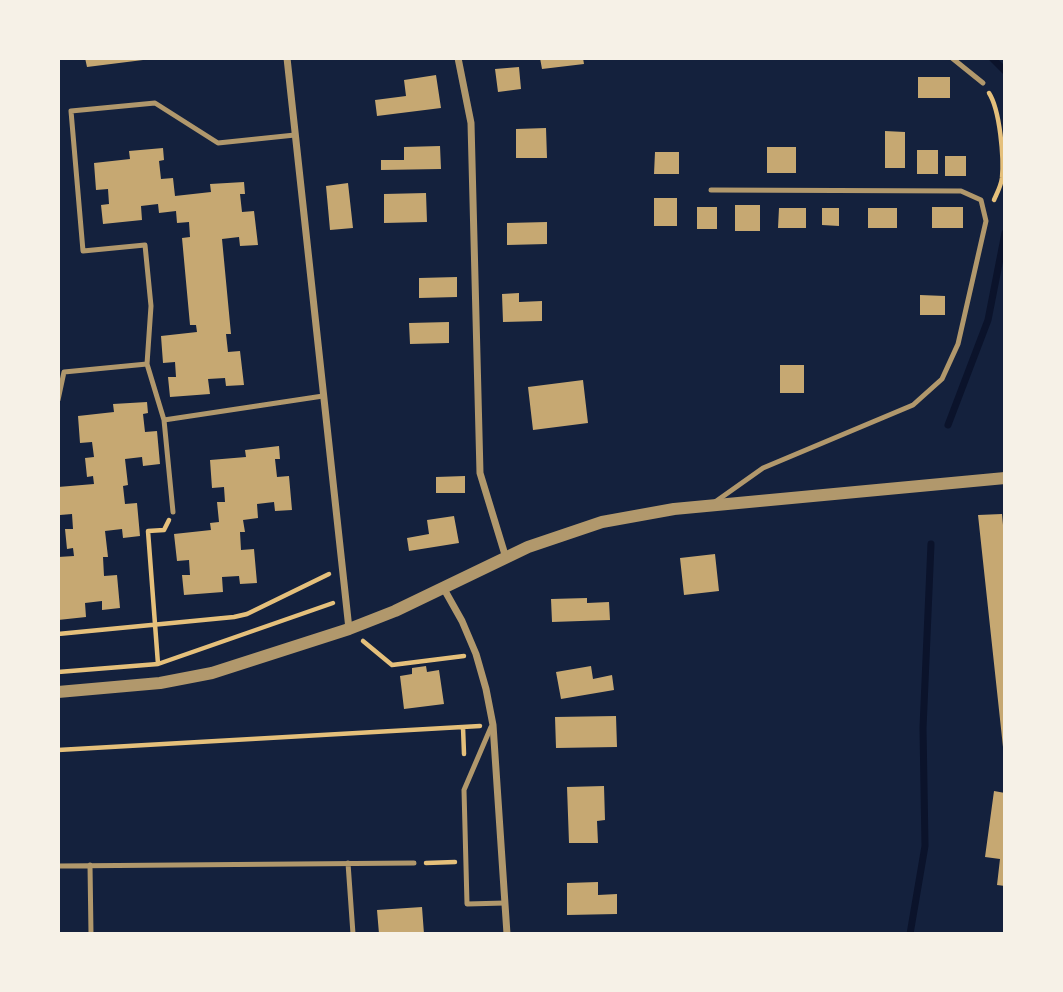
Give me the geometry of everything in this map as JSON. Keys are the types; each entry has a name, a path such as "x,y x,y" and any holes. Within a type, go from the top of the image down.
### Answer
{"street":[{"path":"287,58 349,629"},
{"path":"458,58 471,124 480,473 506,558"},
{"path":"58,692 160,683 212,673 349,629 444,589 528,547 601,522 674,509 1005,478"},
{"path":"444,589 476,654 493,725 507,934"}],"lane":[{"path":"951,58 983,83"},
{"path":"173,512 164,420 147,364 151,306 145,245 83,251 71,111 155,103 218,142 295,135"},
{"path":"709,506 762,468 913,405 942,379 958,344 986,220 981,200 961,191 712,190"},
{"path":"58,400 64,372 147,364"},
{"path":"164,420 323,396"},
{"path":"493,725 464,790 467,904 505,903"},
{"path":"348,863 353,934"},
{"path":"58,866 414,863"},
{"path":"90,865 90,934"}],"path":[{"path":"983,83 993,99 998,119 1002,161 1002,181 986,220"},
{"path":"158,664 148,531 164,530"},
{"path":"58,634 247,614 342,568"},
{"path":"58,672 158,664 345,599"},
{"path":"349,629 392,665 476,654"},
{"path":"58,750 493,725"},
{"path":"414,863 466,862"}],"building":[{"path":"85,58 142,58 143,60 87,67"},
{"path":"540,58 583,58 584,64 542,69"},
{"path":"519,67 521,89 498,92 495,69"},
{"path":"436,75 441,108 377,116 375,100 406,96 404,80"},
{"path":"918,77 950,77 950,98 918,98"},
{"path":"546,128 547,158 516,158 516,129"},
{"path":"885,131 905,132 905,168 885,168"},
{"path":"440,146 441,169 381,170 381,160 404,160 404,147"},
{"path":"767,147 796,147 796,173 767,173"},
{"path":"163,148 164,160 159,161 161,179 173,178 175,196 211,192 210,184 244,182 245,194 240,194 242,212 254,211 258,245 240,246 239,237 222,239 231,334 226,334 228,352 240,351 244,385 226,386 225,378 208,379 210,394 170,397 168,377 176,377 175,362 163,363 161,336 197,332 196,325 190,325 182,238 190,237 189,222 177,223 176,211 159,213 158,204 141,206 142,220 103,224 101,205 109,204 108,189 96,190 94,163 130,159 129,151"},
{"path":"917,150 938,150 938,174 917,174"},
{"path":"655,152 679,152 679,174 654,174"},
{"path":"945,156 966,156 966,176 945,176"},
{"path":"348,183 353,228 330,230 326,186"},
{"path":"426,193 427,222 384,223 384,194"},
{"path":"654,198 677,198 677,226 654,226"},
{"path":"735,205 760,205 760,231 735,231"},
{"path":"697,207 717,207 717,229 697,229"},
{"path":"932,207 963,207 963,228 932,228"},
{"path":"779,208 806,208 806,228 778,228"},
{"path":"822,208 839,208 839,226 822,225"},
{"path":"868,208 897,208 897,228 868,228"},
{"path":"547,222 547,244 507,245 507,223"},
{"path":"457,277 457,297 419,298 419,278"},
{"path":"519,293 519,302 542,301 542,321 503,322 502,294"},
{"path":"920,295 945,296 945,315 920,315"},
{"path":"449,322 449,343 410,344 409,323"},
{"path":"780,365 804,365 804,393 780,393"},
{"path":"583,380 588,423 533,430 528,387"},
{"path":"147,402 148,413 143,414 145,432 157,431 160,464 143,466 142,457 125,459 128,485 123,486 125,504 137,503 140,536 123,538 122,529 105,531 108,557 103,557 104,576 117,575 120,608 102,610 102,601 85,603 86,617 58,620 58,557 74,556 73,548 67,549 65,529 73,529 72,514 60,515 58,487 94,484 93,476 87,477 85,458 94,457 92,442 80,443 78,416 114,412 113,404"},
{"path":"279,446 280,459 275,459 277,477 289,476 292,510 275,511 274,502 257,504 258,518 243,520 245,532 240,532 241,550 254,549 257,583 240,584 239,576 222,577 223,592 184,595 182,575 190,575 189,560 177,561 174,534 211,530 210,523 219,522 217,502 225,502 224,487 212,488 210,460 246,457 245,450"},
{"path":"465,476 465,493 436,493 436,477"},
{"path":"1002,514 1005,547 1005,747 978,515"},
{"path":"454,516 459,543 409,551 407,538 429,534 427,520"},
{"path":"715,554 719,591 684,595 680,558"},
{"path":"587,598 587,603 609,602 610,620 552,622 551,599"},
{"path":"426,666 427,672 439,670 444,704 404,709 400,676 412,674 412,668"},
{"path":"591,666 593,679 612,675 614,690 561,699 556,672"},
{"path":"616,716 617,747 556,748 555,717"},
{"path":"604,786 605,820 597,821 598,843 569,843 567,787"},
{"path":"994,791 1005,793 1005,886 997,885 1000,859 985,857"},
{"path":"598,882 598,895 617,894 617,914 567,915 567,883"},
{"path":"422,907 424,934 379,934 377,910"}],"waterway":[{"path":"992,58 1005,71"},
{"path":"948,425 988,320 1005,233"},
{"path":"910,934 925,846 923,728 931,544"}]}
